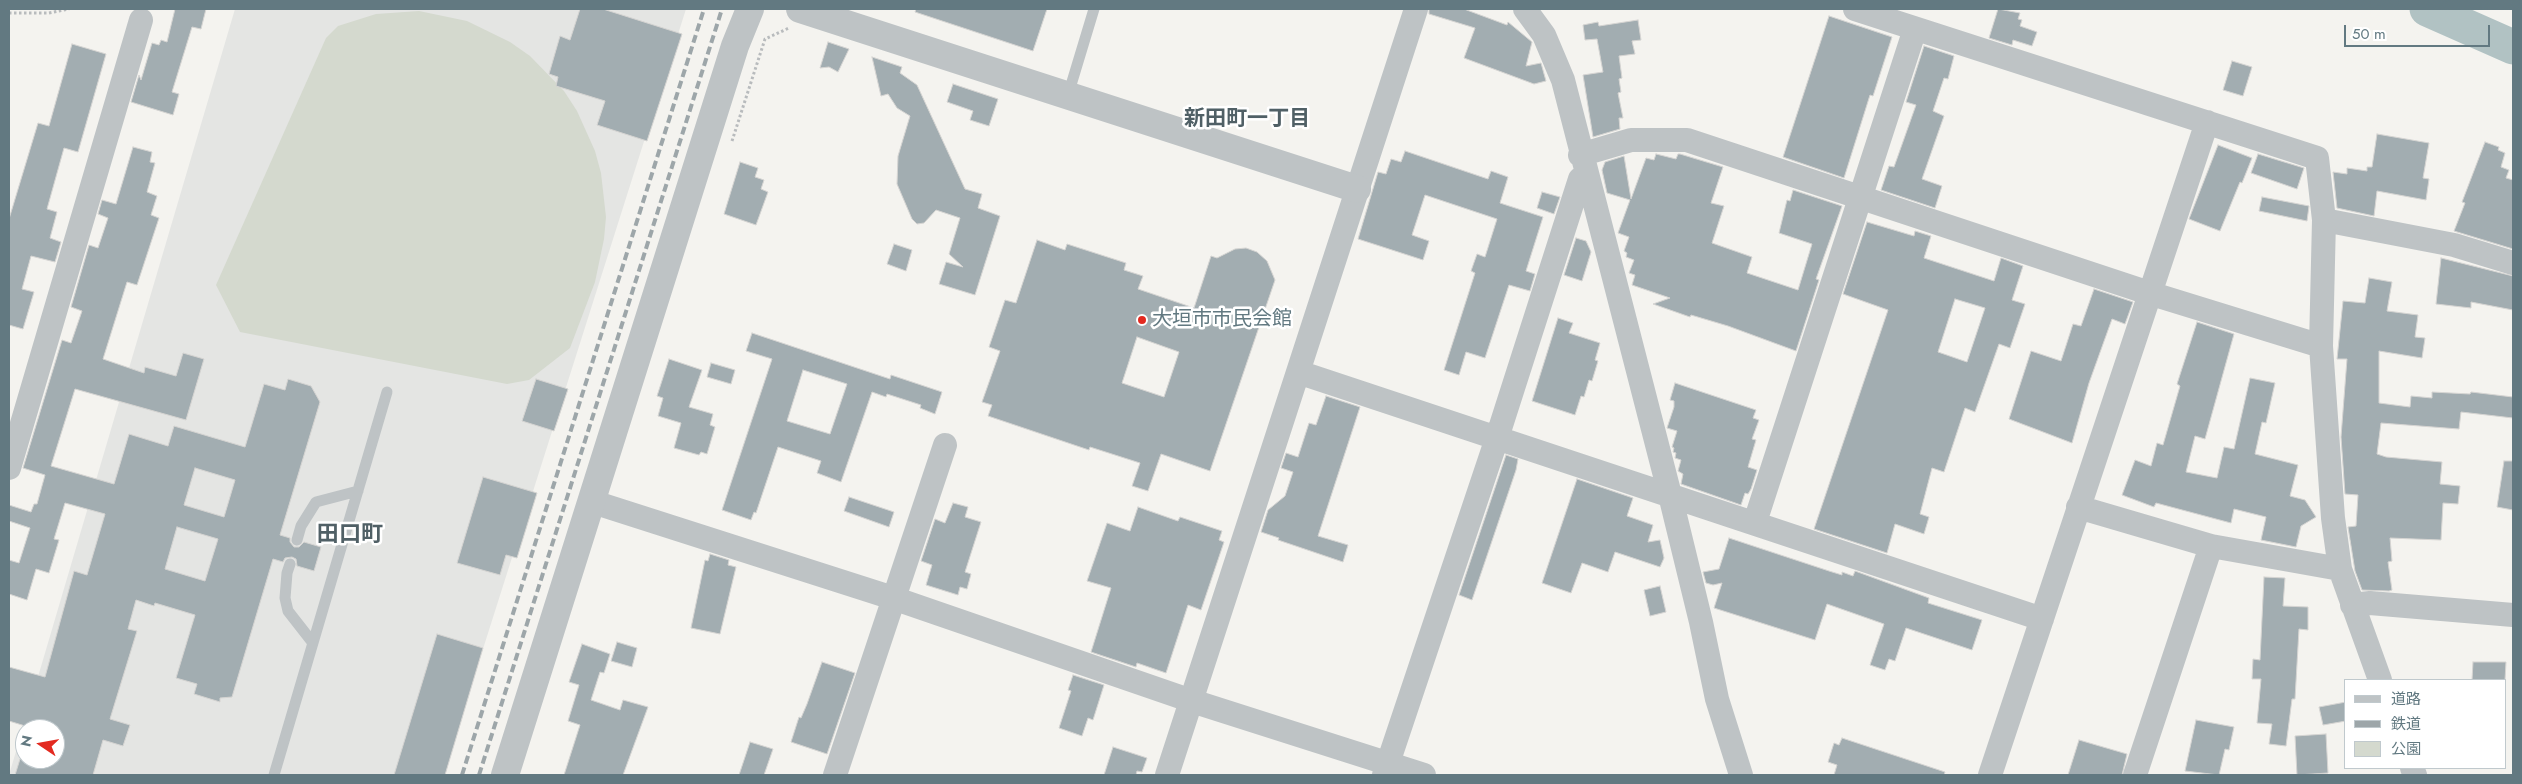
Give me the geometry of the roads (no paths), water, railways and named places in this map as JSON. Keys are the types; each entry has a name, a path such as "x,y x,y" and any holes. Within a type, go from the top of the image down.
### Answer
{"street":[{"path":"505,775 735,46 750,9"},
{"path":"800,9 1067,97 1357,189"},
{"path":"1167,775 1416,9"},
{"path":"1525,9 1544,35 1563,80 1583,166 1670,495 1701,622 1717,699 1741,775"},
{"path":"1855,9 2317,158 2324,220 2321,346 2333,518 2340,569 2380,679"},
{"path":"9,468 15,422 141,20"},
{"path":"1755,522 1915,29"},
{"path":"1990,775 2207,122"},
{"path":"1385,769 1497,438 1583,166 1631,140 1687,140 1744,160 1862,196 2150,293 2321,346"},
{"path":"2324,220 2454,245 2513,263"},
{"path":"1298,372 1755,522 2042,619"},
{"path":"835,775 945,444"},
{"path":"590,501 893,598 1385,769 1424,775"},
{"path":"2078,507 2211,546 2340,569"},
{"path":"2135,775 2211,546"},
{"path":"2352,605 2370,603 2513,615"}],"lane":[{"path":"1067,97 1094,9"},
{"path":"274,775 387,392"},
{"path":"297,540 301,526 316,502 358,491"},
{"path":"290,564 287,573 286,598 288,611 313,643"}],"waterway":[{"path":"2427,9 2513,47"}],"railway":[{"path":"462,775 704,9"},
{"path":"479,775 722,9"}],"place":[{"name":"大垣市市民会館","path":"1142,320"}],"district":[{"name":"新田町一丁目","path":"1247,120"},
{"name":"田口町","path":"350,536"}]}
